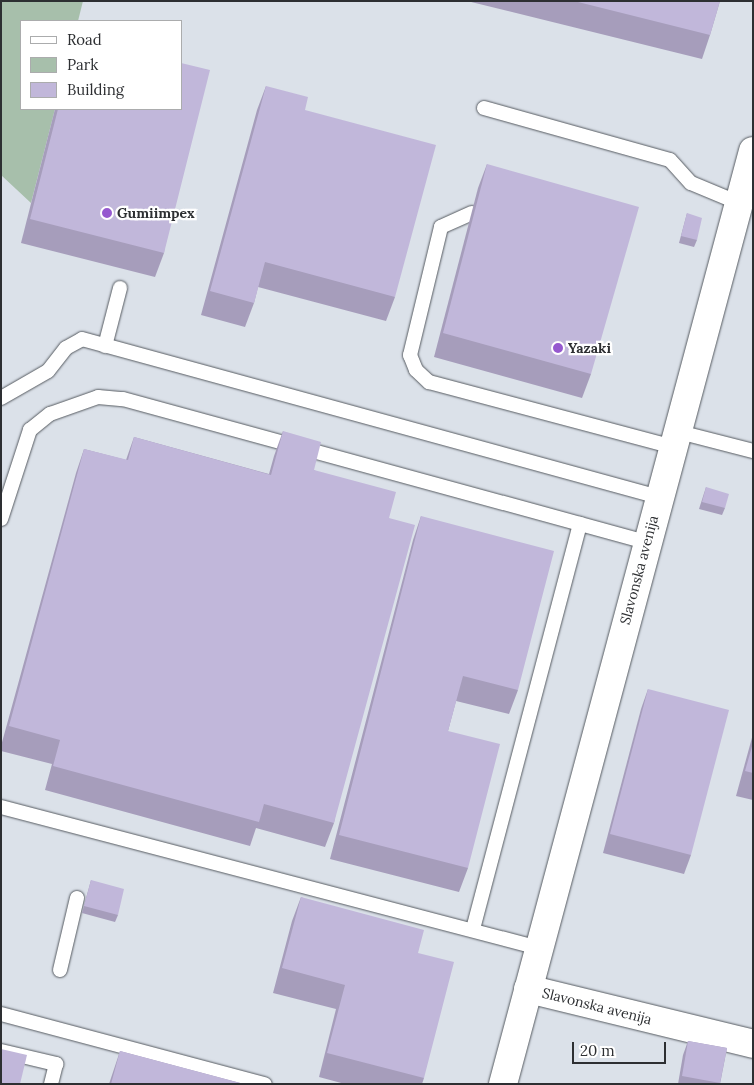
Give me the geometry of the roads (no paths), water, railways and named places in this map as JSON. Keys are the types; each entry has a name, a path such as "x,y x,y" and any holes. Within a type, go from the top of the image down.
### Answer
{"street":[{"name":"Slavonska avenija","path":"502,1084 646,542 676,440 753,151"},
{"name":"Slavonska avenija","path":"528,989 753,1044"}],"lane":[{"path":"484,108 670,160 691,183 739,203"},
{"path":"472,213 441,227 410,355 416,370 429,382 676,440 753,451"},
{"path":"105,346 120,288"},
{"path":"1,398 48,371 66,348 82,339 659,497"},
{"path":"1,519 30,430 50,414 98,397 123,399 646,542"},
{"path":"473,929 580,524"},
{"path":"1,806 473,929 539,948"},
{"path":"60,970 78,898"},
{"path":"1,1014 265,1084"},
{"path":"1,1051 56,1064 51,1084"}],"place":[{"name":"Gumiimpex","path":"107,213"},
{"name":"Yazaki","path":"558,348"}]}
